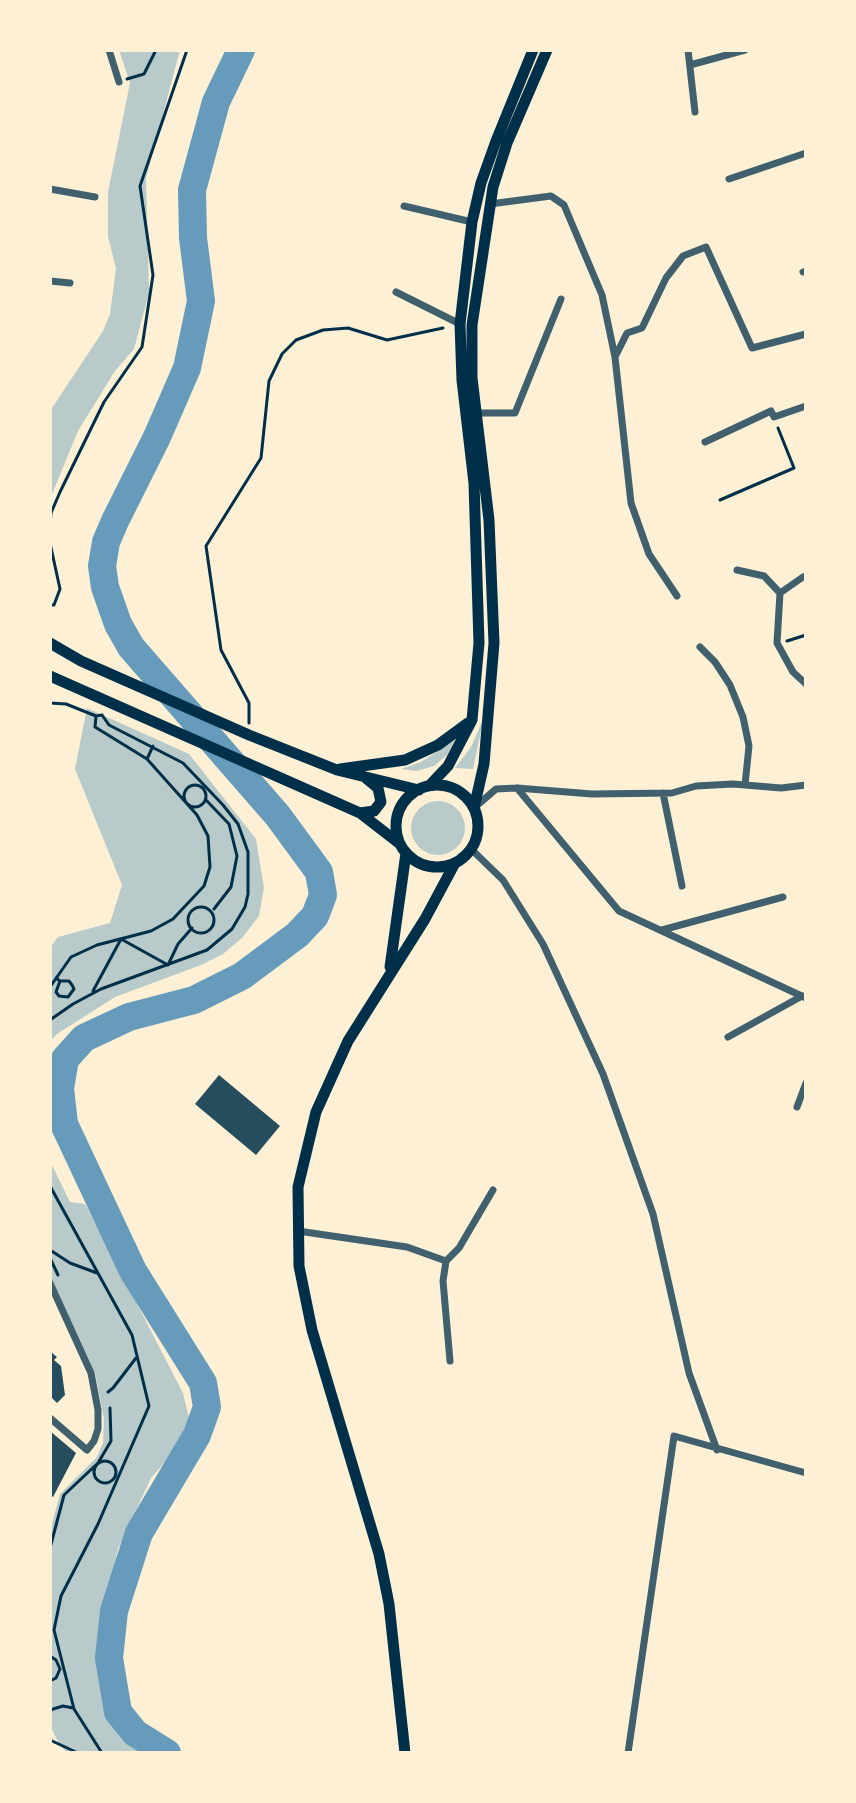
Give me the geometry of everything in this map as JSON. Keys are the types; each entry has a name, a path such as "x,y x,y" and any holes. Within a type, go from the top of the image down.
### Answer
{"main road":[{"path":"390,971 403,849 397,834 398,813 403,803 448,766 472,720 479,628 474,483 462,380 460,324 472,222 491,155 533,50"},
{"path":"405,1753 389,1604 361,1489 312,1330 299,1266 298,1187 316,1112 348,1041 425,919 455,863 471,849 478,829 474,808 484,764 494,643 489,520 472,378 472,325 490,204 507,143 547,50"},
{"path":"50,643 81,661 337,770 424,788 451,788 460,792 474,808"},
{"path":"50,676 360,813 414,860 435,867 455,863"},
{"path":"337,770 405,760 438,745 472,720"},
{"path":"360,813 374,811 381,802 378,788 365,778"}],"street":[{"path":"109,50 119,82"},
{"path":"688,50 695,112"},
{"path":"690,65 745,50"},
{"path":"729,179 806,153"},
{"path":"50,189 95,197"},
{"path":"490,204 551,196 564,205 602,295 615,357 631,503 649,554 677,596"},
{"path":"404,206 472,222"},
{"path":"615,357 627,333 642,328 666,278 683,256 706,247 752,348 806,334"},
{"path":"50,281 70,283"},
{"path":"396,292 460,324"},
{"path":"476,413 515,413 561,299"},
{"path":"705,442 771,411 774,417 806,406"},
{"path":"737,570 764,576 780,593 777,643 793,672 806,684"},
{"path":"780,593 803,577"},
{"path":"700,647 715,662 730,685 743,717 749,746 745,785"},
{"path":"474,808 496,789 592,794 663,793 696,786 781,788 806,785"},
{"path":"517,788 619,911 804,997"},
{"path":"663,793 682,886"},
{"path":"471,849 503,880 543,944 603,1074 653,1214 689,1373 717,1450"},
{"path":"661,930 783,897"},
{"path":"728,1037 804,997"},
{"path":"797,1107 806,1083"},
{"path":"450,1361 443,1281 446,1261 459,1248 493,1190"},
{"path":"298,1231 407,1247 446,1261"},
{"path":"50,1283 91,1373 98,1429 87,1450 50,1418"},
{"path":"628,1753 674,1436 806,1473"}],"path":[{"path":"119,82 144,74 156,50"},
{"path":"50,526 51,513 60,492 104,402 142,347 153,275 140,186 187,50"},
{"path":"249,735 249,703 221,650 206,546 261,458 269,381 282,354 296,340 323,330 348,328 387,340 460,324"},
{"path":"720,500 794,468 774,417"},
{"path":"50,543 60,589 54,605 50,605"},
{"path":"777,643 806,635"},
{"path":"50,703 66,704 99,716 109,725 183,763 238,824 250,867 248,894 239,918 216,944 92,993 50,1020"},
{"path":"50,987 58,980 71,957 97,945 151,931 173,919 204,886 211,857 203,825 187,804 147,759 99,730 94,722 99,716"},
{"path":"147,759 153,746"},
{"path":"187,804 184,797 187,789 196,786 206,788"},
{"path":"206,788 206,800 229,824 237,856 231,887 214,909"},
{"path":"187,804 198,807 206,800"},
{"path":"186,906 192,912"},
{"path":"201,907 210,911 214,920 206,932 192,928 189,920 192,912 201,907"},
{"path":"168,965 178,944 192,928"},
{"path":"121,939 168,965"},
{"path":"92,993 121,939"},
{"path":"58,980 56,992 64,998 68,997"},
{"path":"58,980 69,981 72,985 74,989 68,997"},
{"path":"68,997 73,1004"},
{"path":"50,1186 132,1335 149,1406 98,1524 61,1596 54,1630 61,1669 74,1709 102,1753"},
{"path":"50,1250 70,1263 98,1273"},
{"path":"50,1258 62,1283"},
{"path":"108,1392 137,1356"},
{"path":"50,1548 64,1495 98,1463 103,1460 116,1468 115,1479 103,1483 97,1480 94,1468 98,1463 111,1441 112,1418 103,1380"},
{"path":"50,1656 61,1669"},
{"path":"50,1681 61,1669"},
{"path":"50,1710 63,1706 74,1709"},
{"path":"50,1740 78,1753"}],"shaded area":[{"path":"119,50 180,50 146,178 149,293 134,349 115,371 78,431 50,499 50,411 103,331 110,314 116,269 108,236 108,192 130,83"},
{"path":"87,708 189,754 256,839 264,888 259,916 242,938 223,954 115,997 57,1034 50,1042 50,948 58,937 110,923 122,885 75,769"},
{"path":"484,717 473,769 455,768 471,747"},
{"path":"455,740 447,755 434,766 417,771 401,769 421,762"},
{"path":"438,801 457,809 465,828 457,847 438,855 419,847 411,828 419,809"},
{"path":"50,1161 70,1202 85,1204 183,1393 190,1422 175,1451 151,1478 118,1549 101,1626 100,1658 111,1704 124,1732 153,1753 68,1753 61,1747 50,1726 50,1531 60,1494 97,1457 103,1443 104,1419 95,1373 50,1275"}],"building":[{"path":"219,1075 280,1126 256,1155 195,1104"},
{"path":"50,1351 61,1366 65,1395 57,1403 50,1396"},
{"path":"50,1431 76,1453 53,1497 50,1495"}],"waterway":[{"path":"167,1753 135,1733 118,1712 109,1658 114,1611 139,1533 197,1435 207,1407 203,1383 133,1271 64,1124 60,1088 65,1059 84,1038 129,1017 194,1000 242,976 297,935 315,916 323,895 319,872 278,816 131,647 118,624 105,587 102,566 106,542 115,521 187,368 201,301 193,238 192,190 216,102 241,50"}]}
